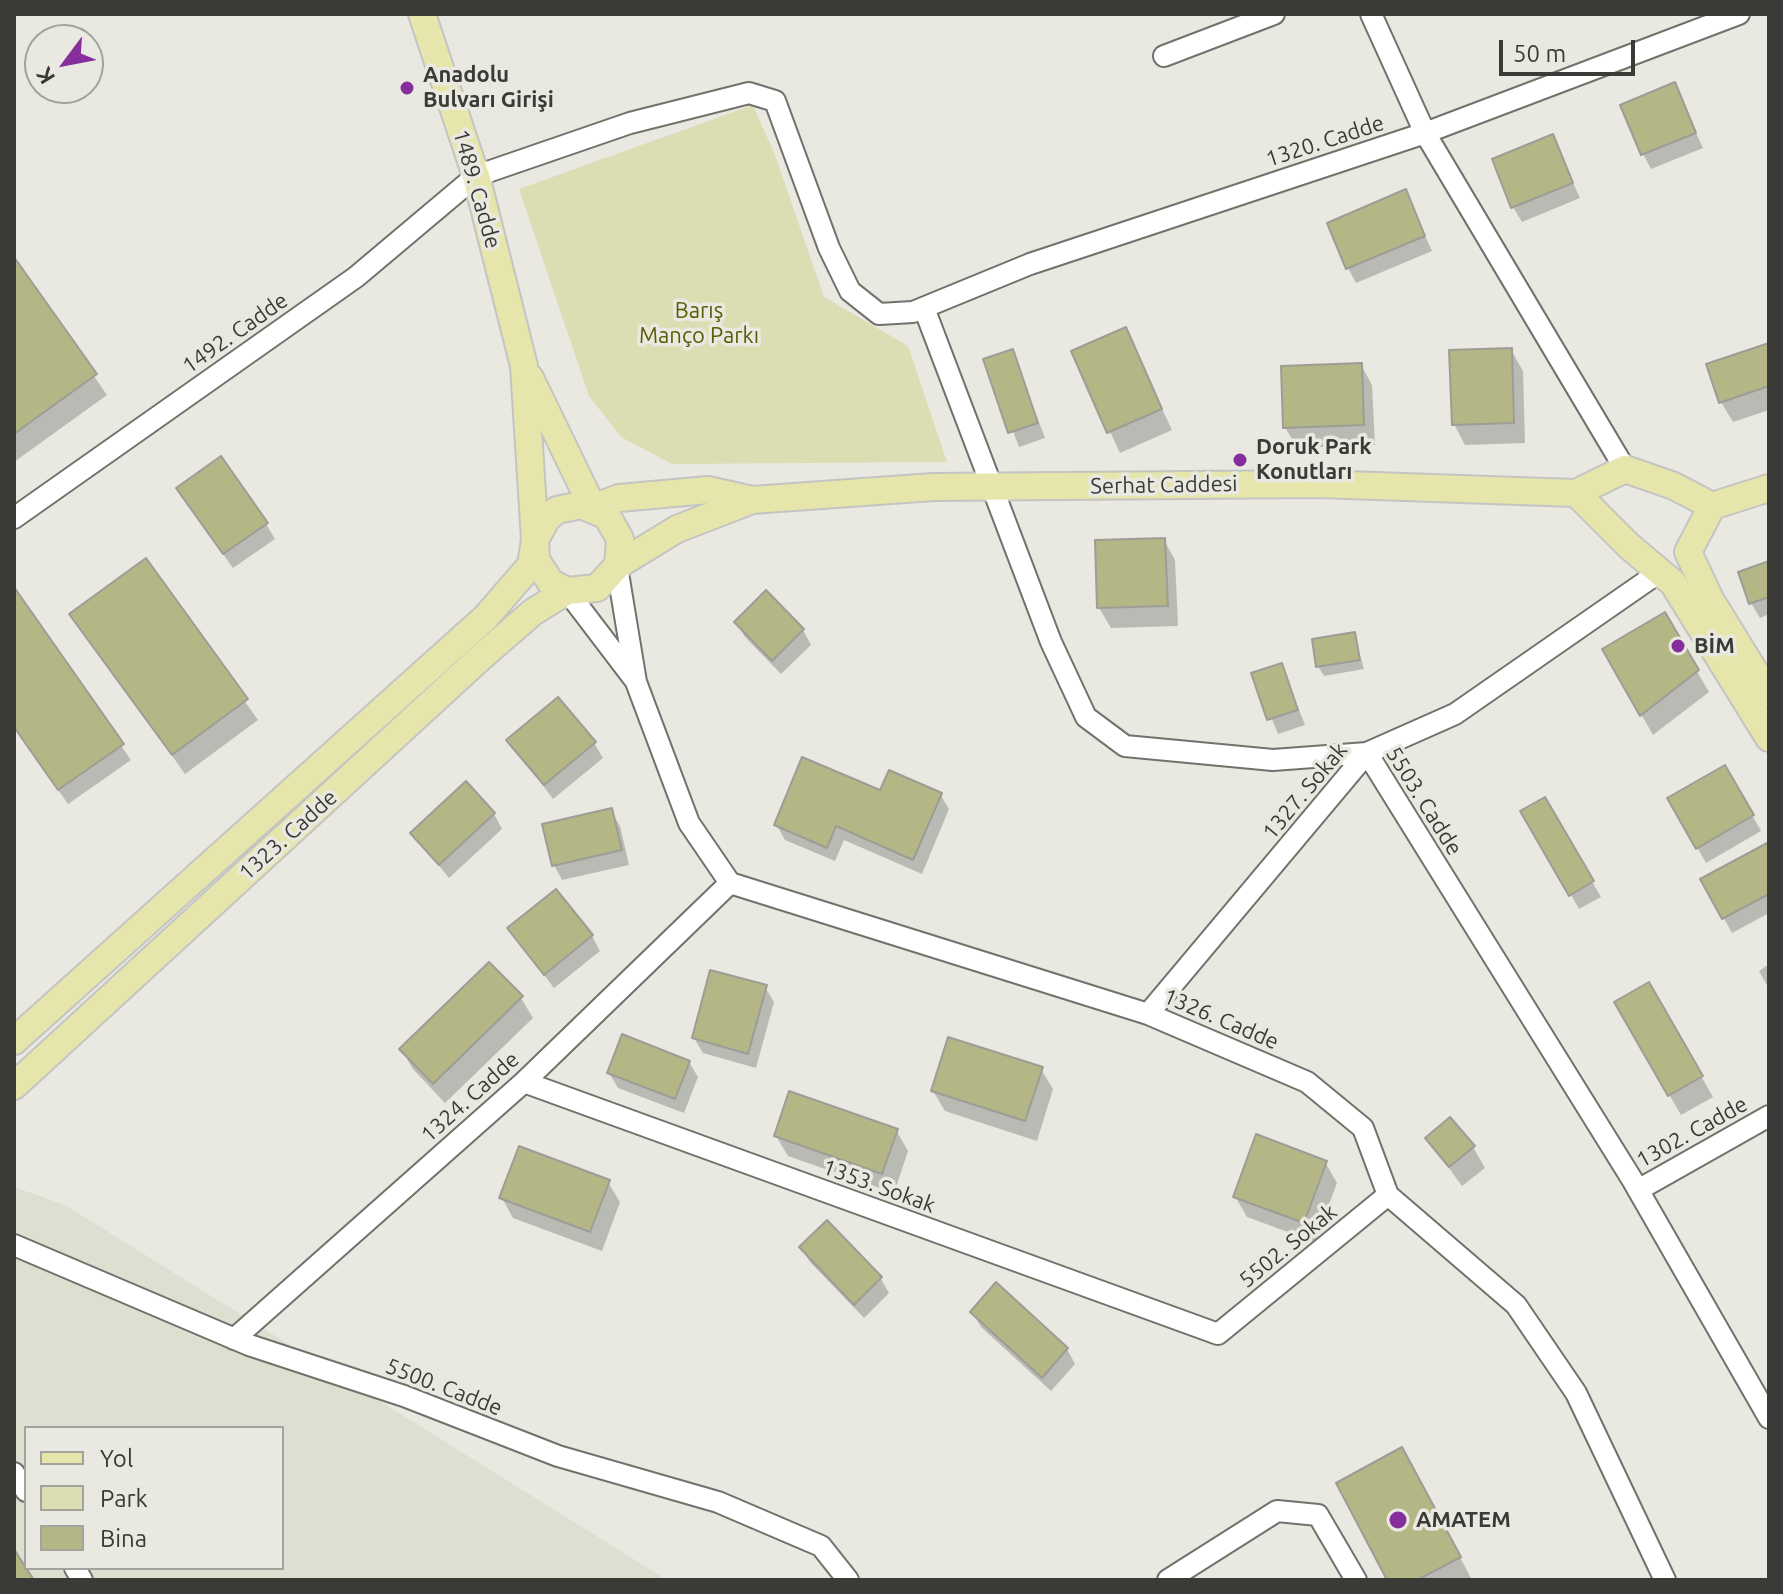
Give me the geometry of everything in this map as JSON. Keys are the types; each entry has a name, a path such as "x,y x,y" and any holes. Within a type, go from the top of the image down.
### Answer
{"main road":[{"name":"1489. Cadde","path":"422,14 476,176 524,366 535,540"},
{"name":"1489. Cadde","path":"524,366 593,508"},
{"name":"Serhat Caddesi","path":"752,500 990,487 1318,484 1576,493 1625,469"},
{"path":"1625,469 1674,486 1712,506"},
{"path":"1688,552 1712,506 1769,488"},
{"path":"593,508 619,498 708,490 752,500"},
{"path":"1576,493 1629,546 1667,577 1769,738"},
{"path":"535,540 539,569 551,583 567,591 597,588 618,566 677,529 752,500"},
{"path":"14,1041 462,640 531,565 539,528 557,510 581,505 593,508 615,527 621,552 618,566"},
{"path":"1629,546 1688,552"},
{"path":"1688,552 1710,599 1769,695"},
{"name":"1323. Cadde","path":"14,1086 480,658 533,612 567,591"}],"street":[{"path":"1164,56 1274,14"},
{"path":"1371,14 1425,133 1625,469"},
{"name":"1320. Cadde","path":"476,176 630,123 749,93 775,101 829,248 850,291 879,314 913,312 1030,264 1425,133 1739,14"},
{"name":"1492. Cadde","path":"14,518 356,277 476,176"},
{"name":"5503. Cadde","path":"924,308 1051,642 1086,717 1125,746 1273,760 1367,753 1638,1190 1769,1418"},
{"path":"618,566 636,682 689,823 730,883"},
{"name":"1327. Sokak","path":"1148,1014 1367,753 1455,714 1667,577"},
{"path":"567,591 636,682"},
{"name":"1326. Cadde","path":"730,883 1148,1014 1307,1082 1363,1128 1388,1195 1516,1305 1576,1393 1665,1580"},
{"name":"1324. Cadde","path":"234,1339 524,1082 730,883"},
{"name":"1353. Sokak","path":"524,1082 1218,1334"},
{"name":"1302. Cadde","path":"1638,1190 1769,1116"},
{"name":"5502. Sokak","path":"1218,1334 1388,1195"},
{"name":"5500. Cadde","path":"14,1245 234,1339 404,1396 558,1456 718,1502 821,1546 848,1580"},
{"path":"1168,1580 1277,1511 1318,1515 1356,1580"}],"shaded area":[{"path":"14,1187 65,1205 667,1580 14,1580"}],"green space":[{"name":"Barış Manço Parkı","path":"753,105 775,155 824,297 908,346 947,462 672,464 621,437 589,396 519,189"}],"building":[{"path":"1675,82 1696,133 1641,155 1620,105"},
{"path":"1553,134 1573,183 1511,208 1492,159"},
{"path":"1406,189 1425,236 1346,269 1327,223"},
{"path":"14,257 97,374 14,434"},
{"path":"1126,327 1162,409 1107,433 1071,351"},
{"path":"1769,343 1769,386 1719,403 1706,364"},
{"path":"1512,348 1514,423 1452,425 1449,350"},
{"path":"1013,349 1038,423 1008,433 983,359"},
{"path":"1362,363 1364,425 1283,428 1281,366"},
{"path":"221,456 268,523 223,554 176,488"},
{"path":"1165,538 1168,606 1097,608 1095,540"},
{"path":"146,558 248,699 172,755 69,614"},
{"path":"1769,561 1769,597 1749,604 1738,572"},
{"path":"14,587 124,744 58,790 14,727"},
{"path":"766,590 804,629 772,661 734,622"},
{"path":"1665,612 1699,670 1640,716 1602,649"},
{"path":"1355,632 1360,660 1316,667 1312,639"},
{"path":"1282,663 1298,710 1267,720 1251,673"},
{"path":"558,697 596,742 544,785 506,740"},
{"path":"802,757 880,790 889,770 942,793 913,860 836,826 827,848 774,825"},
{"path":"1725,765 1754,815 1696,849 1667,798"},
{"path":"466,781 495,813 439,865 410,833"},
{"path":"1545,797 1594,881 1569,896 1520,811"},
{"path":"612,808 622,850 552,866 542,824"},
{"path":"1769,842 1769,894 1722,919 1700,879"},
{"path":"556,889 593,935 544,975 507,928"},
{"path":"489,962 523,996 433,1084 399,1049"},
{"path":"710,970 767,985 748,1054 692,1038"},
{"path":"1649,982 1703,1076 1668,1096 1614,1002"},
{"path":"622,1034 690,1061 675,1099 607,1073"},
{"path":"948,1037 1043,1067 1025,1121 931,1091"},
{"path":"789,1091 898,1129 882,1174 774,1136"},
{"path":"1450,1117 1475,1146 1449,1167 1425,1138"},
{"path":"1256,1134 1327,1161 1304,1223 1233,1197"},
{"path":"519,1146 610,1180 590,1232 499,1198"},
{"path":"827,1220 882,1277 854,1305 799,1247"},
{"path":"996,1282 1068,1348 1042,1378 970,1312"},
{"name":"AMATEM","path":"1402,1447 1461,1557 1417,1580 1387,1580 1336,1483"},
{"path":"14,1549 24,1570 34,1580 14,1580"}],"place":[{"name":"Anadolu Bulvarı Girişi","path":"407,88"},
{"name":"Doruk Park Konutları","path":"1240,460"},
{"name":"BİM","path":"1678,646"},
{"name":"AMATEM","path":"1398,1520"}]}
